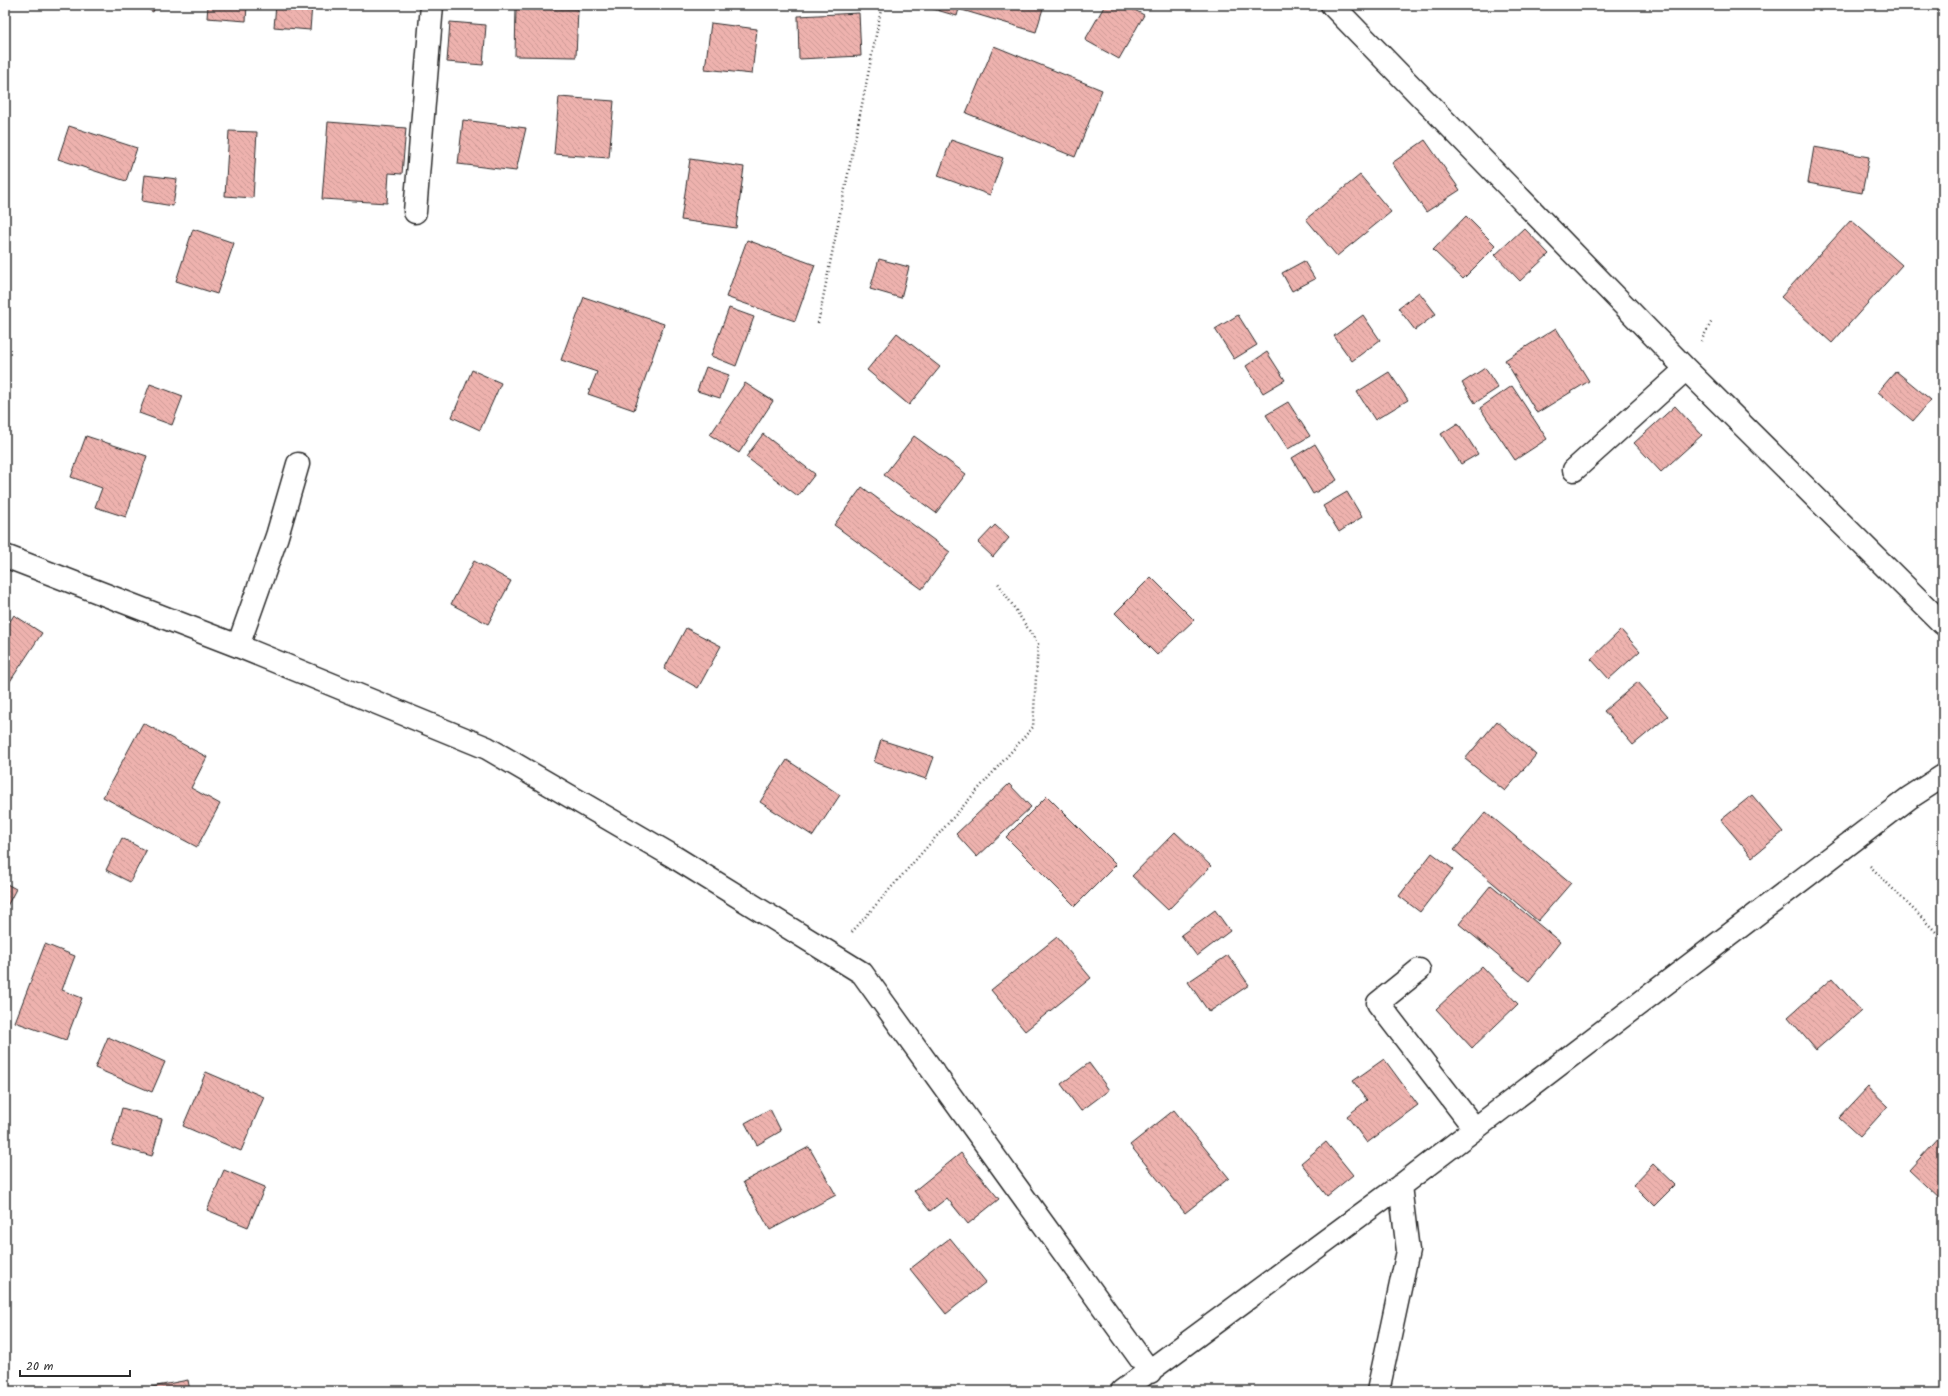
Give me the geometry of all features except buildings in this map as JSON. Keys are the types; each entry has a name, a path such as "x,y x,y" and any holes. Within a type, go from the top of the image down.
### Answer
{"street":[{"path":"415,212 432,5"},
{"path":"1332,5 1686,369 1943,624"},
{"path":"1574,470 1686,369"},
{"path":"238,646 277,536 298,464"},
{"path":"5,556 238,646 487,748 671,855 862,973 1150,1372"},
{"path":"1122,1391 1150,1372 1400,1186 1909,798 1943,776"},
{"path":"1419,970 1378,1003 1475,1129"},
{"path":"1378,1391 1408,1251 1400,1186"}],"path":[{"path":"818,323 882,5"},
{"path":"832,955 1033,727 1038,644 998,583"},
{"path":"1848,844 1943,939"}]}
